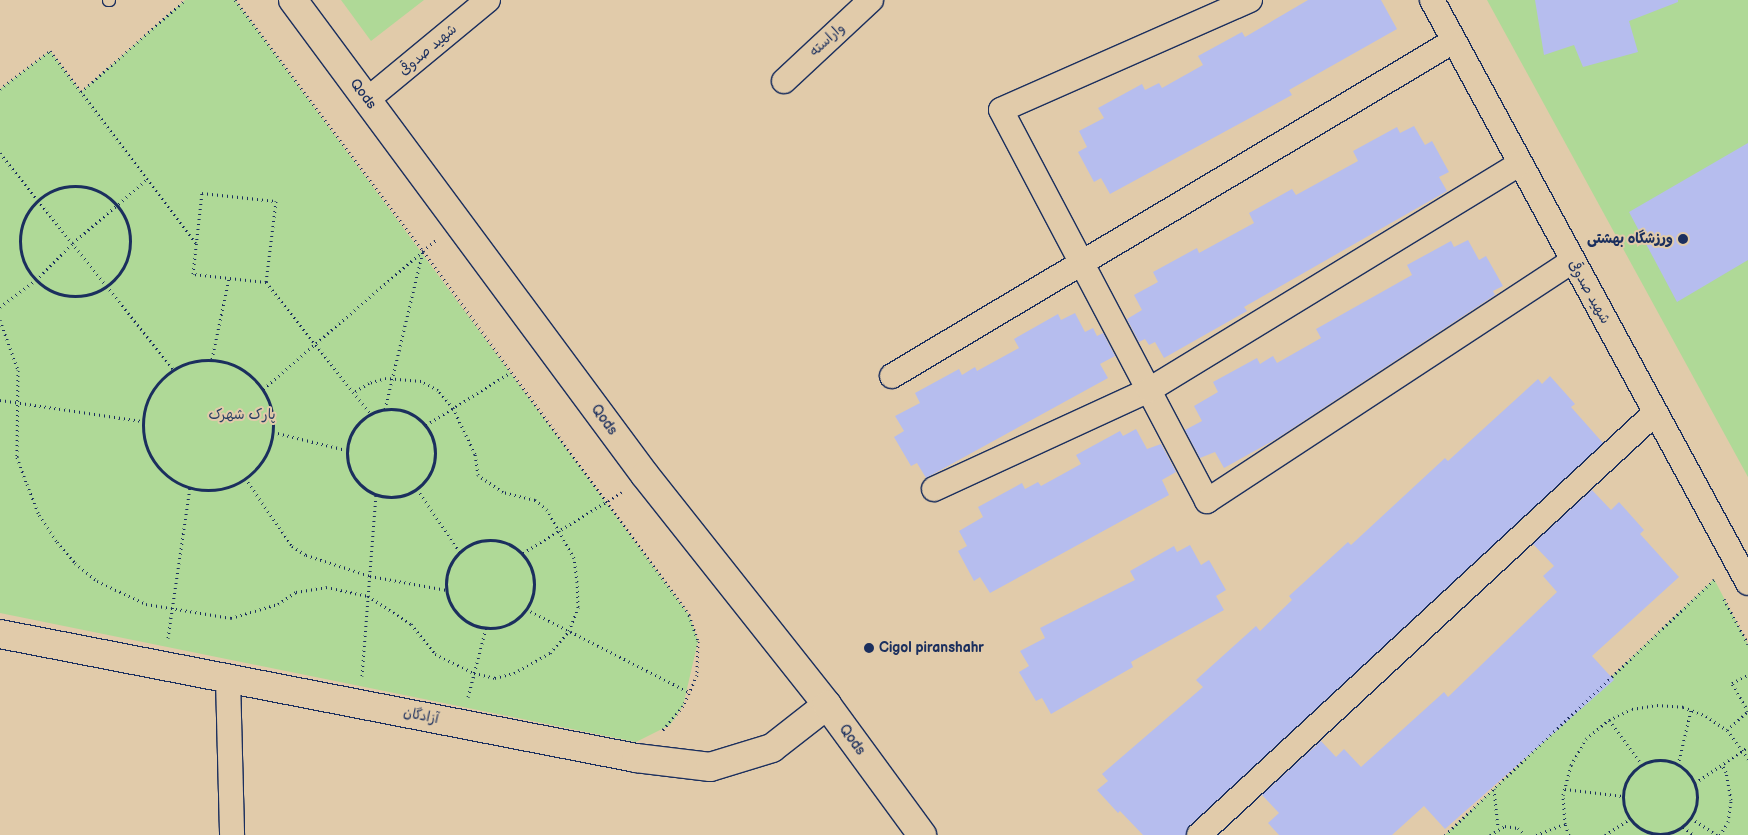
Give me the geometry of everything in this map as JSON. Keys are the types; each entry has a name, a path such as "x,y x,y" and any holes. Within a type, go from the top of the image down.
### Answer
{"main road":[{"name":"Qods","path":"292,0 645,475 827,705 922,835"},
{"name":"آزادگان","path":"0,634 636,758 710,768 772,748 827,705"}],"street":[{"name":"شهید صدوقی","path":"367,100 488,0"},
{"name":"واراسته","path":"784,81 871,0"},
{"path":"1250,0 1001,110 1207,501 1572,261"},
{"name":"شهید صدوقی","path":"1432,0 1452,42 1748,583"},
{"path":"892,376 1080,261 1452,42"},
{"path":"934,489 1149,390 1519,164"},
{"path":"1199,835 1655,413"},
{"path":"228,678 232,835"}],"path":[{"path":"80,92 185,0"},
{"path":"235,0 423,251 689,615 698,640 697,675 670,725 655,738"},
{"path":"0,89 50,51 146,180 196,243"},
{"path":"0,153 37,201 73,243 104,287 173,369"},
{"path":"0,307 36,280 73,243 146,180"},
{"path":"69,186 86,187 103,193 116,204 126,220 130,239 128,258 118,274 104,287 87,294 68,296 50,290 36,280 26,265 21,231 37,201 52,191 69,186"},
{"path":"266,282 276,201 202,193 192,274 266,282 370,413"},
{"path":"263,388 458,222"},
{"path":"385,409 423,251"},
{"path":"212,359 229,278"},
{"path":"0,320 18,370 17,457 39,515 57,542 75,563 97,581 146,604 172,611 231,618 278,604 296,592 326,587 368,596 411,624 435,654 474,674 495,678 514,673 550,653 569,632 578,607 574,558 547,510 535,500 503,492 478,474 475,454 454,408 438,390 421,381 386,378 368,383 354,392"},
{"path":"212,359 231,363 249,373 263,388 272,409 273,432 267,454 245,478 234,484 213,490 190,488 170,478 154,462 145,441 143,421 147,401 158,383 173,369 191,361 212,359"},
{"path":"426,425 511,372"},
{"path":"0,400 143,421"},
{"path":"385,409 400,409 426,425 436,451 434,466 417,489 389,499 376,496 353,478 346,450 350,435 358,422 370,413 385,409"},
{"path":"273,432 346,450"},
{"path":"522,553 608,503 645,475"},
{"path":"245,478 292,546 306,555 370,576 447,590"},
{"path":"166,648 190,488"},
{"path":"417,489 460,552"},
{"path":"358,704 376,496"},
{"path":"485,540 499,540 522,553 531,566 534,581 533,596 526,609 515,620 486,628 472,624 460,615 447,590 452,564 460,552 485,540"},
{"path":"1445,835 1714,579 1718,587"},
{"path":"1722,596 1748,644"},
{"path":"526,609 689,692"},
{"path":"461,724 486,628"},
{"path":"1727,730 1748,711 1732,683 1748,675"},
{"path":"1569,835 1565,824 1565,789 1571,765 1586,740 1609,720 1632,709 1657,705 1691,710 1706,716 1727,730 1744,750 1748,759"},
{"path":"1678,765 1691,710"},
{"path":"1609,720 1642,765"},
{"path":"1695,783 1748,747"},
{"path":"1654,760 1678,765 1695,783 1698,796 1691,818 1683,827 1661,835 1649,834 1630,819 1623,796 1626,784 1642,765 1654,760"},
{"path":"1691,818 1719,835 1728,822 1732,800 1726,772 1722,765"},
{"path":"1494,789 1498,828"},
{"path":"1565,789 1623,796"},
{"path":"1605,835 1630,819"},
{"path":"1536,835 1565,824"},
{"path":"1490,835 1498,828 1511,826 1525,835"},
{"path":"1683,827 1694,835"}],"green space":[{"name":"پارک شهرک","path":"185,0 235,0 689,615 698,641 683,706 670,725 636,742 0,613 0,89 50,51 81,92"},
{"path":"341,0 424,0 371,41"},
{"name":"ورزشگاه بهشتی","path":"1487,0 1748,0 1748,477"},
{"path":"1714,579 1748,644 1748,835 1445,835"}],"building":[{"path":"1308,0 1381,0 1397,29 1289,90 1292,95 1110,194 1101,178 1094,182 1078,152 1087,147 1079,131 1104,118 1098,108 1142,84 1145,90 1159,83 1162,88 1203,65 1198,56 1242,32 1245,37"},
{"path":"1535,0 1678,0 1678,2 1629,21 1638,52 1583,67 1574,45 1544,55"},
{"path":"1414,126 1425,145 1432,141 1449,172 1439,177 1447,191 1244,307 1247,311 1164,358 1155,342 1149,345 1145,339 1139,342 1127,319 1142,310 1134,295 1158,282 1153,272 1197,248 1199,253 1254,223 1249,213 1292,189 1296,195 1358,161 1353,151 1397,127 1400,133"},
{"path":"1748,143 1748,260 1677,302 1629,212"},
{"path":"1468,240 1479,260 1486,256 1503,286 1493,291 1495,295 1276,439 1224,468 1215,452 1200,458 1185,430 1202,421 1194,406 1218,392 1213,382 1257,358 1260,364 1273,356 1277,363 1321,338 1316,329 1412,275 1407,265 1451,241 1454,247"},
{"path":"1075,313 1085,332 1093,328 1097,336 1103,333 1115,356 1100,364 1108,378 926,478 917,463 911,466 894,437 904,431 895,416 920,403 915,393 959,369 962,375 975,367 977,371 1019,348 1014,339 1058,314 1061,320"},
{"path":"1550,376 1575,404 1571,407 1603,443 1190,825 1186,835 1143,835 1120,811 1118,813 1097,790 1108,781 1102,774 1203,687 1196,680 1256,626 1260,631 1292,600 1289,596 1348,542 1351,545 1445,458 1448,461 1538,379 1542,384"},
{"path":"1136,429 1147,449 1161,444 1176,472 1162,480 1169,495 990,593 980,577 974,581 958,551 967,546 959,531 983,517 978,507 1022,483 1025,489 1038,482 1041,486 1081,464 1076,455 1120,431 1123,436"},
{"path":"1592,490 1611,510 1619,502 1644,530 1640,534 1679,577 1592,656 1614,680 1445,829 1424,806 1392,835 1279,835 1268,823 1279,813 1262,795 1321,741 1336,757 1344,749 1361,767 1444,692 1448,697 1557,592 1543,576 1554,566 1533,544"},
{"path":"1190,545 1201,565 1209,560 1226,590 1216,596 1224,610 1131,662 1133,667 1051,714 1042,698 1036,701 1019,672 1029,666 1020,651 1045,638 1040,628 1135,580 1130,571 1174,546 1177,552"}],"place":[{"name":"ورزشگاه بهشتی","path":"1683,239"},
{"name":"Cigol piranshahr","path":"869,648"}]}
